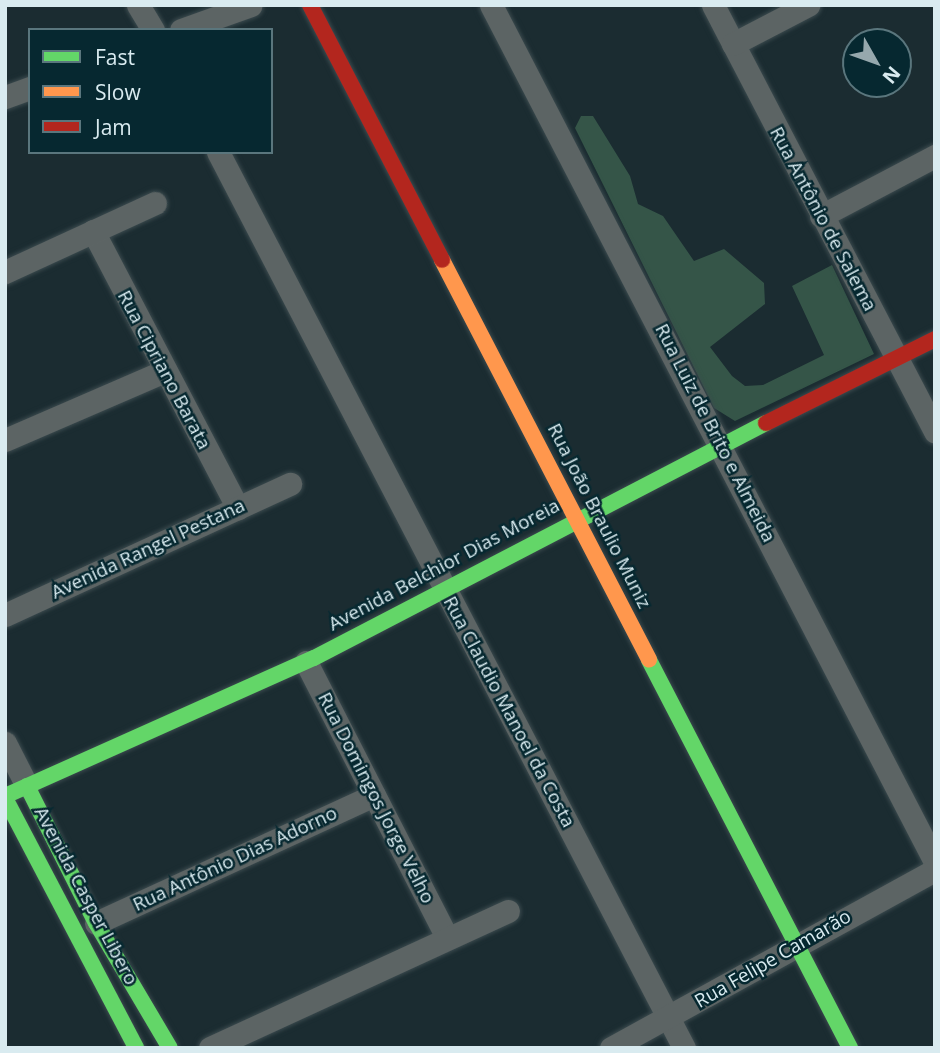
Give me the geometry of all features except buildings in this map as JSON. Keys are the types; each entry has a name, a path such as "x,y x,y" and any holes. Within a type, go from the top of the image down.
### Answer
{"street":[{"path":"138,5 152,28"},
{"path":"187,28 251,5"},
{"name":"Rua João Braulio Muniz","path":"310,5 850,1048"},
{"name":"Rua Luiz de Brito e Almeida","path":"491,5 723,448 935,862"},
{"name":"Rua Antônio de Salema","path":"713,5 935,432"},
{"path":"733,44 808,5"},
{"path":"5,97 28,89"},
{"name":"Rua Claudio Manoel da Costa","path":"219,154 684,1048"},
{"path":"821,216 935,156"},
{"path":"5,272 155,203"},
{"name":"Rua Cipriano Barata","path":"93,231 162,372 237,508"},
{"name":"Avenida Belchior Dias Moreia","path":"5,797 306,662 446,591 576,517 723,448 935,339"},
{"path":"5,440 162,372"},
{"name":"Avenida Rangel Pestana","path":"5,615 290,484"},
{"name":"Rua Domingos Jorge Velho","path":"306,662 446,935"},
{"name":"Avenida Casper Libero","path":"5,743 96,923 170,1048"},
{"name":"Rua Antônio Dias Adorno","path":"96,923 374,795"},
{"name":"Avenida Casper Libero","path":"5,797 136,1048"},
{"name":"Rua Felipe Camarão","path":"611,1048 669,1018 795,943 935,870"},
{"path":"210,1048 446,935 508,911"}],"green space":[{"path":"581,116 593,116 630,176 638,204 663,216 694,261 724,249 764,283 765,304 710,347 732,376 745,386 763,385 824,355 792,286 832,265 874,354 735,421 714,408 575,128"}],"traffic: fast":[{"path":"5,796 314,658 766,423"},
{"path":"649,660 850,1048"},
{"path":"27,786 96,923 170,1048"},
{"path":"5,798 136,1048"}],"traffic: slow":[{"path":"442,260 649,660"}],"traffic: jam":[{"path":"310,5 442,260"},
{"path":"766,423 935,339"}]}
